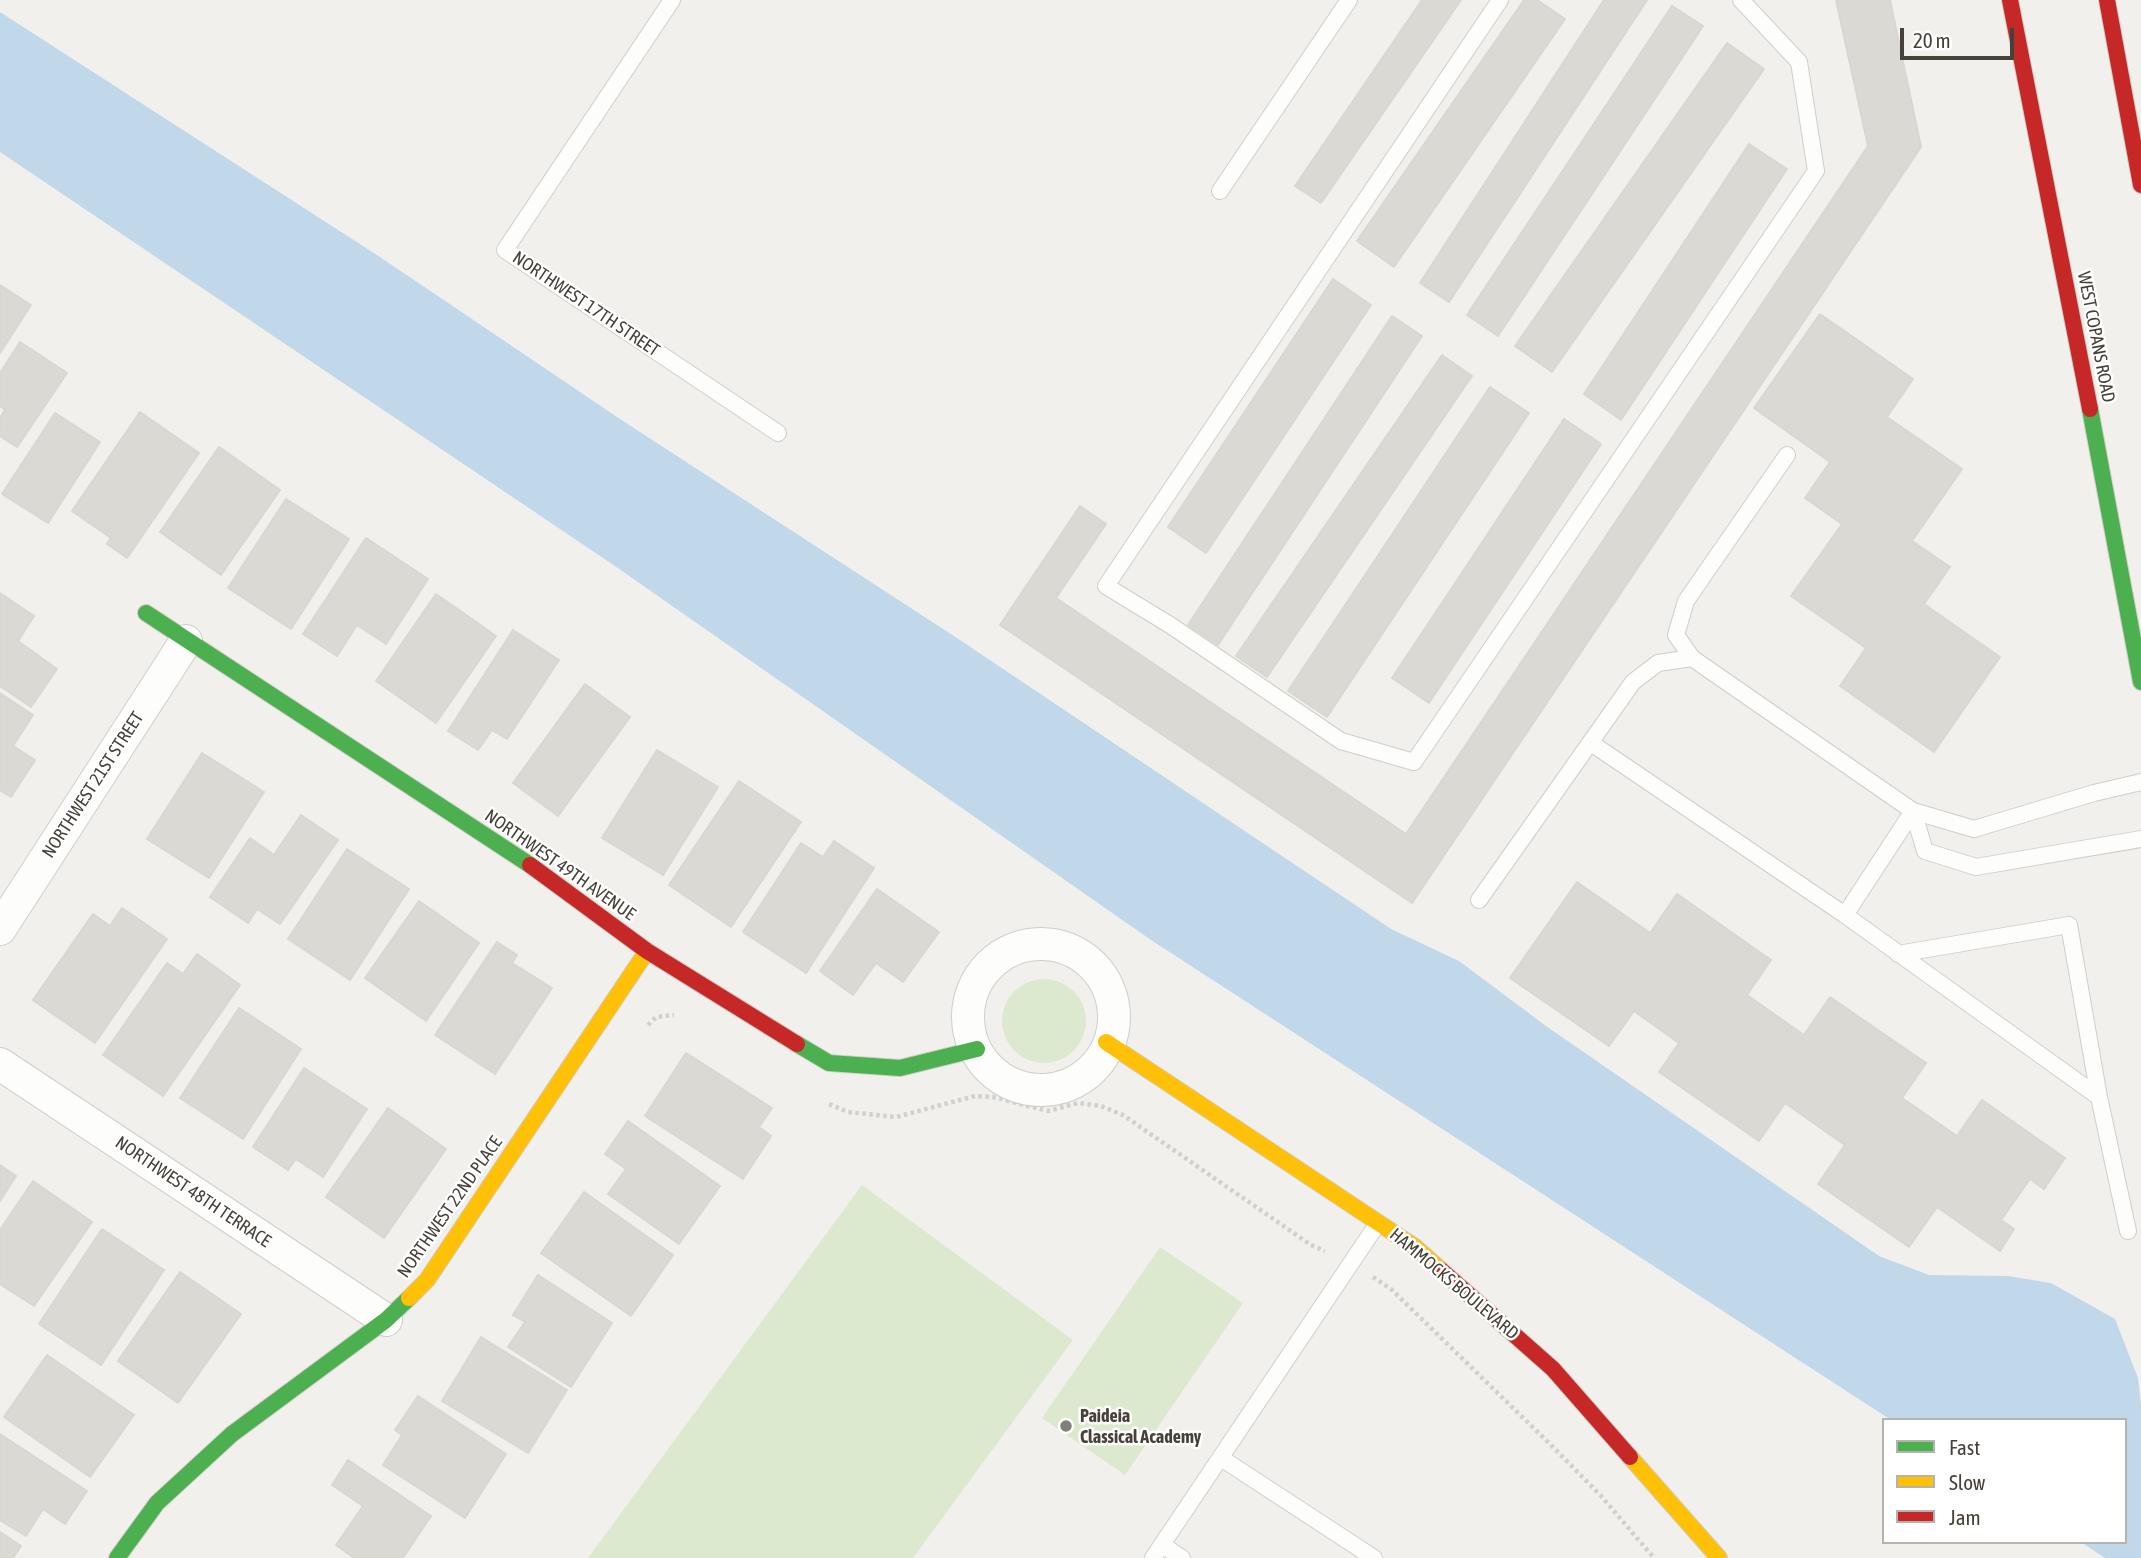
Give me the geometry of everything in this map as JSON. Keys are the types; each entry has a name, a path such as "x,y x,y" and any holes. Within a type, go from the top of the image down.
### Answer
{"street":[{"name":"WEST COPANS ROAD","path":"2010,0 2141,682"},
{"path":"2106,0 2141,185"},
{"name":"NORTHWEST 49TH AVENUE","path":"146,613 514,854 648,951 829,1063 900,1068 977,1049"},
{"name":"NORTHWEST 21ST STREET","path":"0,929 186,641"},
{"path":"1030,944 1055,944 1079,954 1098,971 1110,992 1114,1018 1100,1061 1081,1078 1061,1088 1037,1091 1015,1087 995,1075 979,1059 977,1049 967,1013 972,988 986,967 1006,952 1030,944"},
{"name":"NORTHWEST 22ND PLACE","path":"117,1558 157,1503 232,1434 386,1320 426,1280 648,951"},
{"name":"HAMMOCKS BOULEVARD","path":"1107,1042 1415,1247 1553,1369 1719,1558"},
{"name":"NORTHWEST 48TH TERRACE","path":"0,1064 386,1320"}],"lane":[{"name":"NORTHWEST 17TH STREET","path":"672,0 505,250 778,433"},
{"path":"1220,191 1349,0"},
{"path":"1500,0 1106,586 1170,625 1341,741 1414,762 1816,170 1800,62 1741,0"},
{"path":"1787,455 1686,601 1676,635 1692,658 1913,811 1974,829 2094,793 2141,782"},
{"path":"1479,900 1633,682 1658,663 1692,658"},
{"path":"1591,743 1845,915 2099,1097"},
{"path":"1913,811 1925,851 1976,867 2141,839"},
{"path":"1845,915 1913,811"},
{"path":"1898,954 2069,925 2099,1097 2128,1231"},
{"path":"1182,1558 1158,1551 1379,1222"},
{"path":"1221,1458 1374,1558"}],"path":[{"path":"640,1032 656,1017 676,1014 685,1018"},
{"path":"823,1102 848,1112 896,1116 975,1096 993,1097 1048,1111 1078,1103 1101,1106 1123,1115 1311,1245 1351,1263 1391,1289 1602,1497 1654,1558"}],"green space":[{"path":"1036,979 1052,979 1068,986 1079,997 1086,1013 1083,1037 1074,1051 1052,1063 1036,1063 1020,1056 1009,1045 1002,1029 1002,1013 1009,997 1020,986"},
{"path":"862,1185 1073,1340 913,1558 588,1558"},
{"path":"1160,1247 1243,1303 1125,1475 1042,1418"}],"water":[{"path":"0,12 380,257 620,419 957,638 1391,929 1459,961 1546,1026 1879,1256 1929,1275 2008,1276 2051,1283 2115,1319 2138,1378 2141,1405 2141,1558 2105,1558 2084,1544 2127,1544 2127,1418 1888,1418 1151,940 612,564 0,152"}],"building":[{"path":"1422,0 1461,0 1321,203 1295,186"},
{"path":"1524,0 1537,0 1565,19 1394,267 1357,241"},
{"path":"1604,0 1647,0 1449,302 1420,283"},
{"path":"1836,0 1890,0 1921,147 1412,903 1000,625 1080,506 1106,524 1056,598 1406,834 1868,146"},
{"path":"1672,6 1703,26 1498,336 1467,315"},
{"path":"1727,43 1764,69 1552,372 1515,346"},
{"path":"1749,144 1787,169 1621,420 1584,394"},
{"path":"1333,279 1371,305 1206,553 1168,527"},
{"path":"0,285 31,305 0,353"},
{"path":"1820,314 1913,379 1887,417 1962,469 1912,541 1950,567 1924,604 2000,657 1934,752 1840,686 1866,648 1791,596 1842,524 1805,498 1830,462 1754,408"},
{"path":"1392,316 1422,336 1218,645 1188,625"},
{"path":"20,342 67,373 17,447 0,436 0,418 5,410 0,406 0,373"},
{"path":"1442,355 1472,376 1267,677 1236,656"},
{"path":"1490,387 1529,413 1327,717 1288,691"},
{"path":"140,412 199,453 127,558 107,544 111,538 72,511"},
{"path":"55,413 100,442 48,523 2,494"},
{"path":"1564,419 1601,444 1429,703 1392,678"},
{"path":"219,447 280,490 221,575 160,532"},
{"path":"286,499 349,539 291,629 228,588"},
{"path":"366,538 428,579 386,644 357,625 337,656 303,634"},
{"path":"0,593 34,616 18,641 57,669 31,707 0,686"},
{"path":"436,594 496,636 436,723 376,681"},
{"path":"513,630 559,660 507,739 492,730 478,750 448,731"},
{"path":"585,684 630,717 558,816 513,783"},
{"path":"0,693 33,715 13,746 35,760 11,797 0,790"},
{"path":"657,750 718,787 663,875 602,838"},
{"path":"202,753 264,792 209,878 147,839"},
{"path":"739,781 801,822 731,927 669,885"},
{"path":"301,815 338,840 280,924 257,909 248,923 210,897 250,838 274,855"},
{"path":"834,841 874,868 806,973 743,932 801,843 823,857"},
{"path":"347,849 409,889 350,980 288,939"},
{"path":"1577,882 1650,933 1677,894 1771,960 1747,995 1804,1035 1830,997 1926,1063 1902,1098 1957,1136 1982,1100 2065,1158 2044,1189 2030,1179 2001,1220 2014,1229 2000,1251 1937,1207 1909,1247 1818,1184 1845,1145 1785,1103 1759,1141 1659,1072 1679,1043 1634,1011 1609,1046 1510,978"},
{"path":"877,889 939,932 903,982 876,963 853,995 820,971"},
{"path":"419,901 479,943 426,1021 365,978"},
{"path":"122,908 167,939 95,1043 33,1000 93,914 110,926"},
{"path":"497,942 517,955 512,963 552,988 495,1074 435,1035"},
{"path":"197,954 240,985 163,1096 103,1055 167,963 183,974"},
{"path":"239,1008 301,1049 243,1139 180,1098"},
{"path":"686,1053 772,1108 759,1127 771,1136 743,1179 645,1116"},
{"path":"304,1068 367,1109 323,1177 296,1159 288,1170 253,1147"},
{"path":"388,1108 446,1149 384,1238 326,1197"},
{"path":"628,1121 720,1186 679,1244 608,1194 626,1169 605,1154"},
{"path":"0,1165 16,1176 0,1201"},
{"path":"33,1181 92,1222 34,1306 0,1284 0,1230"},
{"path":"584,1192 673,1255 631,1316 541,1253"},
{"path":"102,1229 164,1270 101,1365 39,1324"},
{"path":"180,1272 241,1314 178,1403 118,1361"},
{"path":"538,1275 612,1323 571,1387 508,1347 525,1322 513,1315"},
{"path":"481,1337 567,1390 528,1453 442,1401"},
{"path":"47,1355 134,1415 90,1477 4,1417"},
{"path":"418,1396 506,1454 465,1518 383,1465 402,1435 395,1430"},
{"path":"0,1434 87,1491 65,1524 43,1509 26,1536 0,1520"},
{"path":"348,1460 431,1516 403,1558 354,1558 336,1545 363,1506 332,1485"},
{"path":"0,1532 21,1546 13,1558 0,1558"}],"traffic: fast":[{"path":"2090,409 2141,682"},
{"path":"146,613 530,865"},
{"path":"797,1044 829,1063 900,1068 977,1049"},
{"path":"117,1558 157,1503 232,1434 386,1320 409,1298"}],"traffic: slow":[{"path":"409,1298 427,1280 647,951"},
{"path":"1106,1042 1415,1247 1441,1270"},
{"path":"1630,1457 1719,1558"}],"traffic: jam":[{"path":"2010,0 2090,409"},
{"path":"2107,0 2141,185"},
{"path":"530,865 647,951 797,1044"},
{"path":"1441,1270 1553,1369 1630,1457"}],"place":[{"name":"Paideia Classical Academy","path":"1066,1426"}]}
